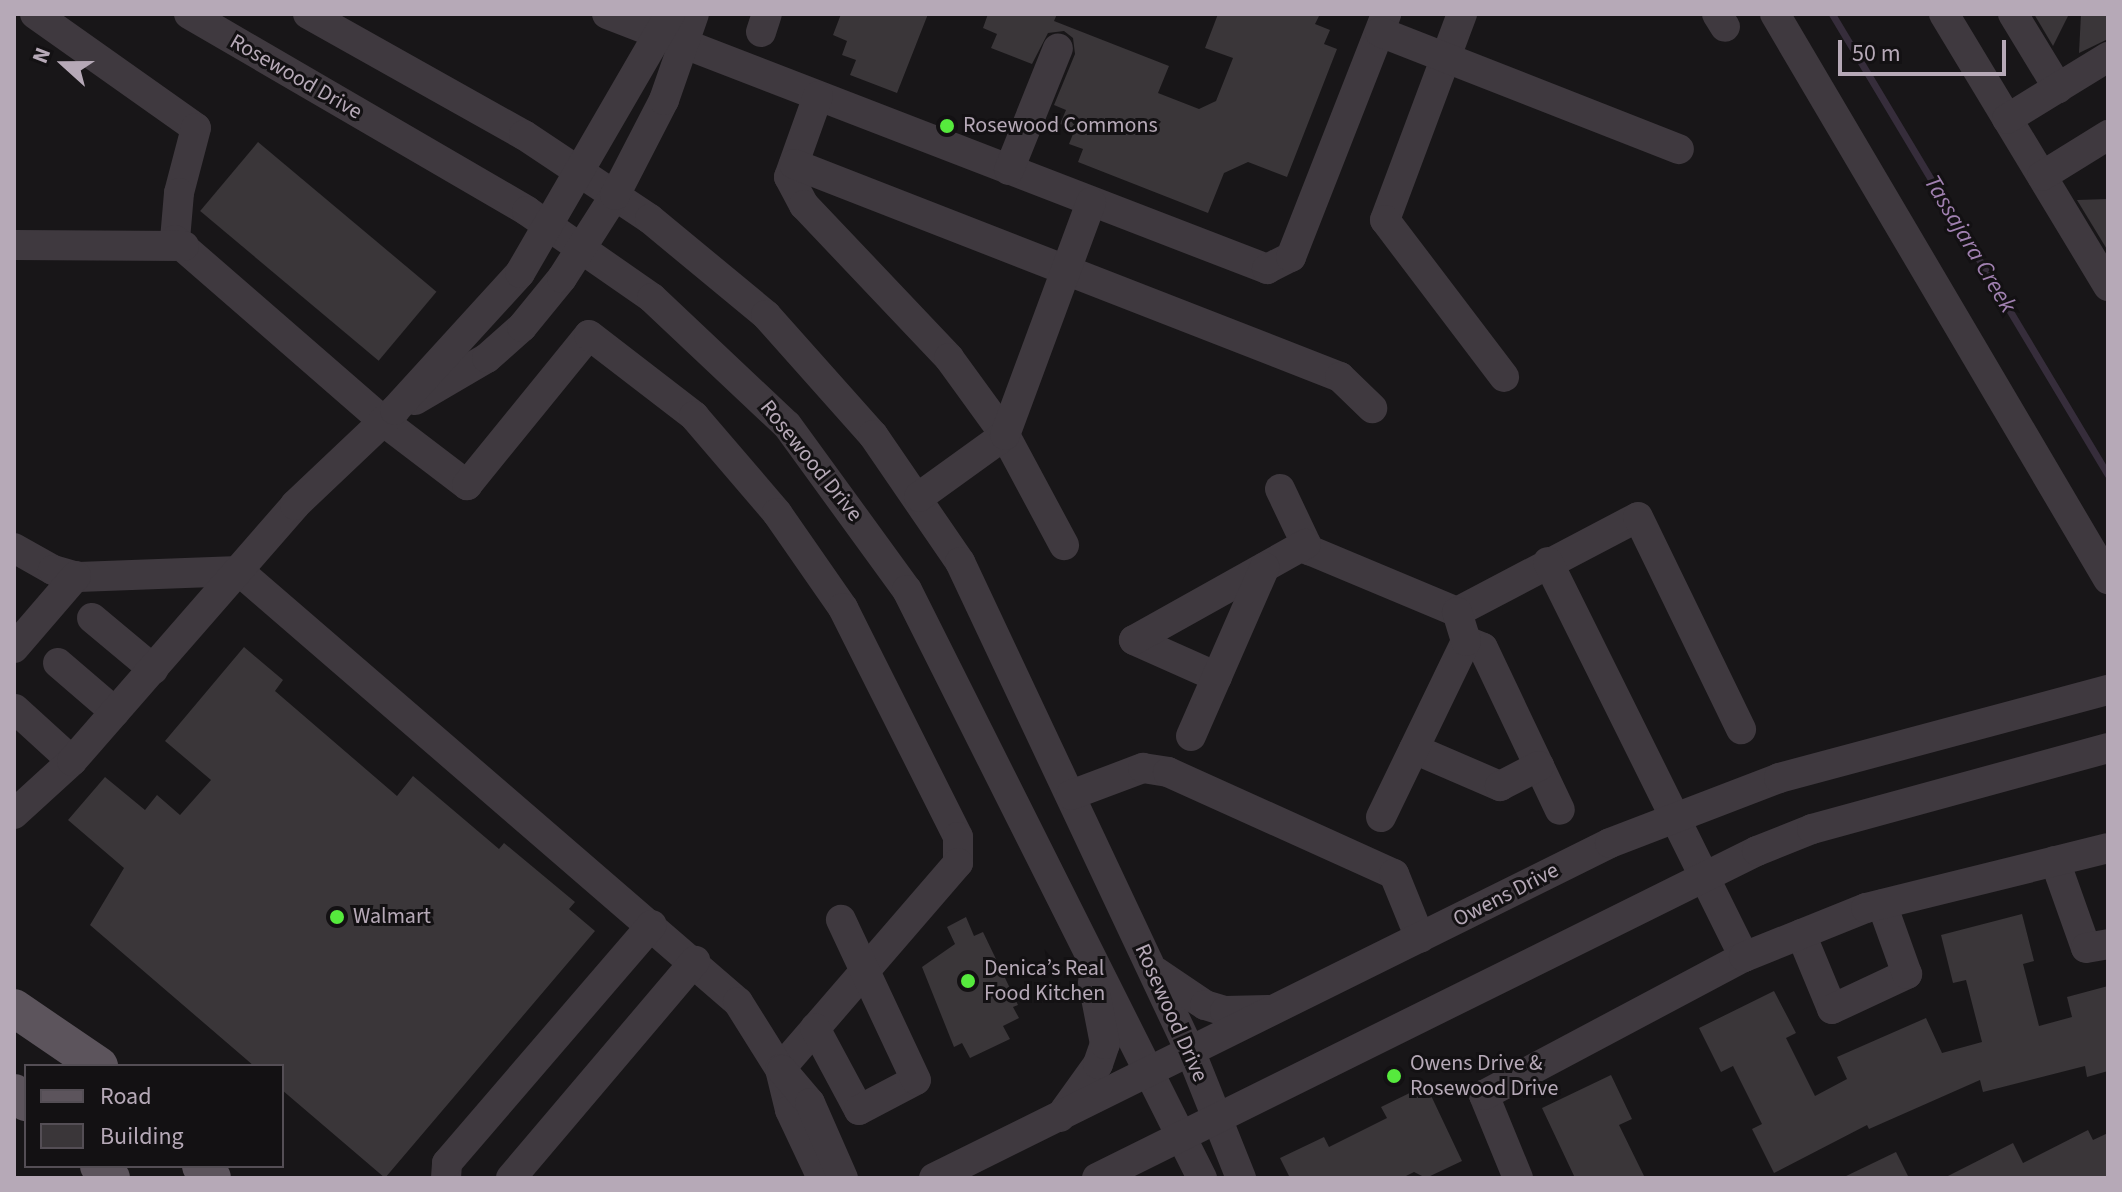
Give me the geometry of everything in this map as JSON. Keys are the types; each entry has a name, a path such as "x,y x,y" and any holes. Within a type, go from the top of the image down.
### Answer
{"main road":[{"path":"14,1008 96,1064"}],"street":[{"path":"35,14 196,128 179,193 175,240 389,416 467,485 589,335 694,416 777,513 843,608 958,837 958,863 780,1069"},
{"name":"Rosewood Drive","path":"189,14 549,227 652,298 723,361 787,425 857,514 907,590 1202,1178"},
{"name":"Rosewood Drive","path":"308,14 581,172 615,195 766,315 855,413 919,497 960,562 1191,1053 1241,1178"},
{"path":"607,14 671,31 818,96 1267,269 1291,257 1383,23 1446,58 1679,149"},
{"path":"14,814 72,761 318,481 389,416 503,294 549,227 671,31 694,14"},
{"path":"1462,14 1385,220 1504,377"},
{"path":"1775,14 2108,579"},
{"path":"1944,14 2108,286"},
{"path":"2013,14 2058,88"},
{"path":"389,416 487,358 522,327 580,249 615,195 664,100 671,31"},
{"path":"1009,170 1058,48"},
{"path":"2007,119 2108,57"},
{"path":"818,96 789,177 804,205 949,358 1005,435 1064,545"},
{"path":"2042,176 2108,135"},
{"path":"794,164 1340,377 1372,408"},
{"path":"919,497 1005,435 1091,202"},
{"path":"14,245 184,246"},
{"path":"1280,489 1306,544 1457,612 1466,641 1381,817"},
{"path":"1457,612 1638,517 1741,729"},
{"path":"1217,677 1134,640 1306,544"},
{"path":"14,548 76,576 239,571 695,961 747,1012 780,1069 810,1103 843,1178"},
{"path":"1548,562 1680,819 1744,957"},
{"path":"1191,736 1265,567"},
{"path":"14,648 76,576"},
{"path":"92,618 153,669"},
{"path":"1466,641 1483,648 1560,810"},
{"path":"58,663 115,712"},
{"name":"Owens Drive","path":"934,1178 1610,843 1680,819 1779,778 2108,690"},
{"path":"15,709 72,761"},
{"path":"1097,1178 1705,876 1812,829 2108,748"},
{"path":"1414,749 1500,786 1539,766"},
{"path":"1071,795 1143,768 1168,772 1394,874 1420,938"},
{"path":"1518,1178 1484,1095 1744,957 1801,934 1882,904 2108,848"},
{"path":"2055,861 2086,948 2108,944"},
{"path":"1801,934 1832,1009 1907,974 1882,904"},
{"path":"815,1028 859,1110 916,1080 867,968 841,920"},
{"path":"446,1178 447,1163 652,925"},
{"path":"1060,1117 1098,1064 1105,1044 1089,948"},
{"path":"511,1178 695,961"},
{"path":"1152,968 1205,1005 1225,1011 1279,1009"},
{"path":"780,1069 790,1110 822,1178"}],"building":[{"path":"841,14 928,14 897,93 850,75 856,60 842,55 847,41 833,35"},
{"path":"988,14 1057,14 1054,21 1169,66 1158,93 1199,109 1216,101 1233,58 1205,48 1218,14 1320,14 1315,24 1330,30 1324,44 1337,49 1287,177 1248,162 1224,173 1208,213 1078,162 1083,149 1069,144 1075,129 1060,124 1066,110 1054,105 1075,54 1073,38 1064,31 1048,33 1032,64 991,48 997,34 983,28"},
{"path":"2034,14 2069,14 2053,46"},
{"path":"2081,14 2108,14 2108,39 2079,53"},
{"path":"258,142 436,292 379,361 200,211"},
{"path":"2108,199 2108,251 2077,200"},
{"name":"Walmart","path":"244,647 283,680 275,691 397,796 413,776 499,849 504,843 575,902 569,909 595,931 385,1178 284,1092 284,1064 252,1064 90,925 124,868 68,820 105,777 145,810 157,795 180,815 211,780 165,741"},
{"path":"2022,914 2034,961 2023,964 2039,1026 2072,1017 2067,997 2108,986 2108,1071 2087,1077 2085,1066 1983,1092 1980,1080 1869,1129 1867,1125 1774,1173 1752,1129 1762,1124 1733,1066 1721,1072 1699,1028 1774,991 1796,1033 1786,1038 1815,1096 1847,1079 1837,1057 1926,1018 1942,1053 1982,1042 1966,980 1953,983 1941,935"},
{"name":"Denica’s Real Food Kitchen","path":"966,917 974,936 983,932 1018,1005 1013,1007 1019,1018 1003,1026 1010,1039 970,1058 962,1043 954,1047 922,967 955,944 947,927"},
{"path":"1611,1075 1632,1119 1619,1125 1645,1178 1575,1178 1542,1108"},
{"path":"1426,1085 1462,1161 1426,1178 1414,1172 1402,1178 1290,1178 1280,1158 1324,1137 1329,1147 1387,1118 1381,1107"},
{"path":"2088,1130 2093,1140 2108,1133 2108,1178 1944,1178 2013,1143 2023,1163"},
{"path":"1896,1152 1909,1178 1842,1178"}],"waterway":[{"name":"Tassajara Creek","path":"1832,14 2108,475"}],"place":[{"name":"Rosewood Commons","path":"947,126"},
{"name":"Walmart","path":"337,917"},
{"name":"Denica’s Real Food Kitchen","path":"968,981"},
{"name":"Owens Drive & Rosewood Drive","path":"1394,1076"}]}
